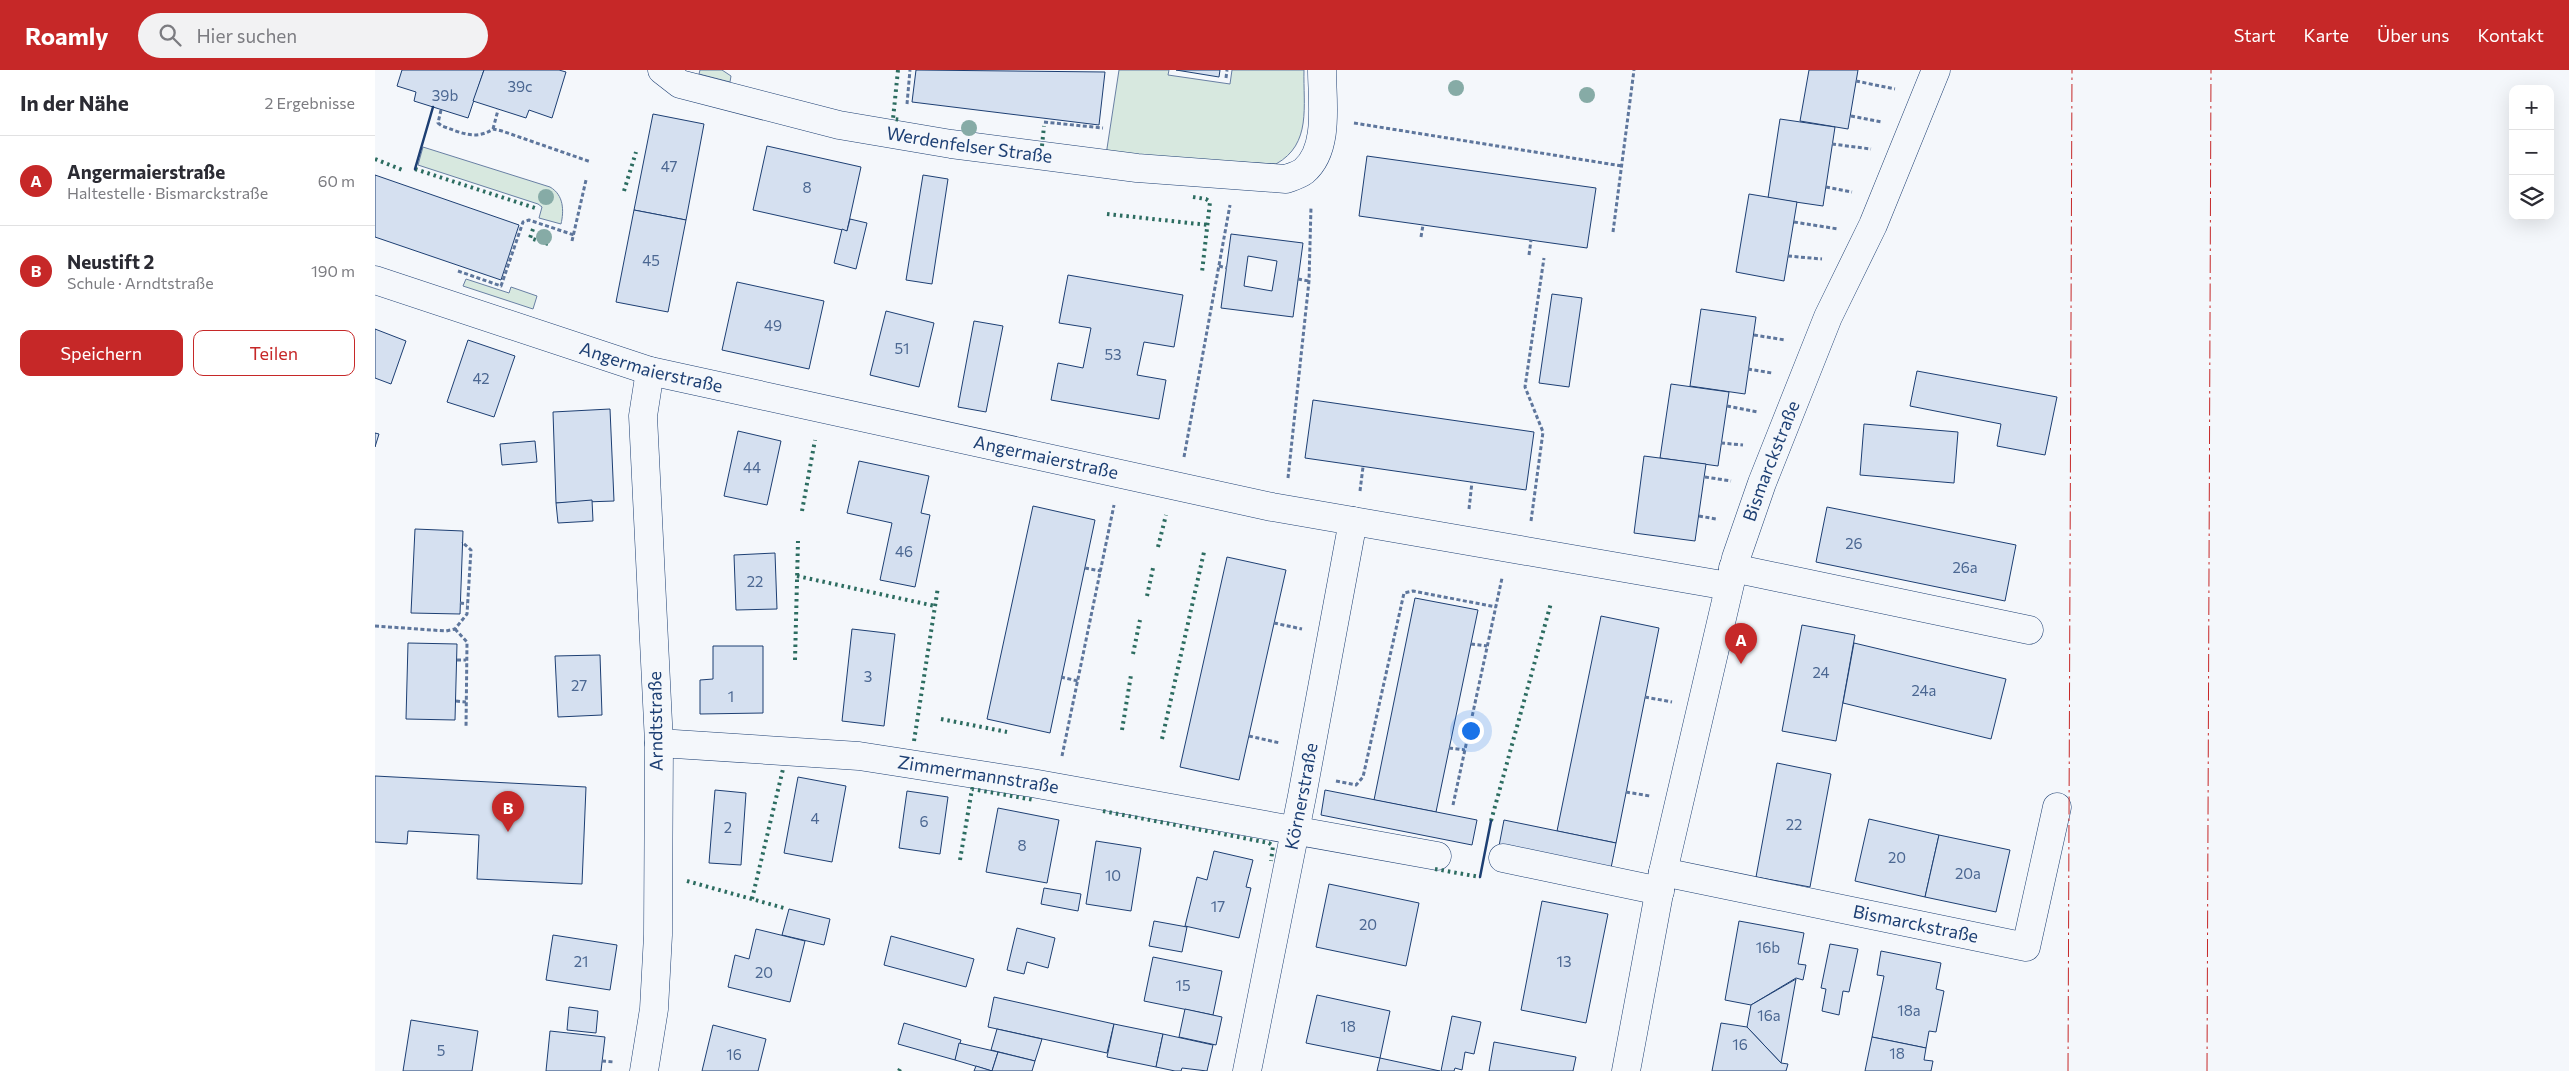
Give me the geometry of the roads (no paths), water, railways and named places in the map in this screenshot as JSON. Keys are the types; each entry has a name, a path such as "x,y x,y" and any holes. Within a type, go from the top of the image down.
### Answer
{"street":[{"name":"Werdenfelser Straße","path":"662,70 680,84 849,127 1051,158 1137,168 1286,179 1303,172 1315,155 1321,138 1322,70"},
{"name":"Bismarckstraße","path":"1626,1071 1661,882 1731,577 1762,483 1828,317 1873,225 1936,70"},
{"name":"Angermaierstraße","path":"375,280 650,371 1263,505 1353,521 1731,577 2029,630"},
{"name":"Arndtstraße","path":"645,1071 654,1009 658,935 659,743 643,416 650,371"},
{"name":"Körnerstraße","path":"1247,1071 1295,832 1353,521"},
{"name":"Zimmermannstraße","path":"659,743 859,756 1056,788 1437,856"},
{"name":"Bismarckstraße","path":"1661,882 2026,947 2057,807"},
{"path":"1503,858 1661,882"}],"place":[{"name":"Angermaierstraße","path":"1741,664"},
{"name":"Neustift 2","path":"508,832"}]}
